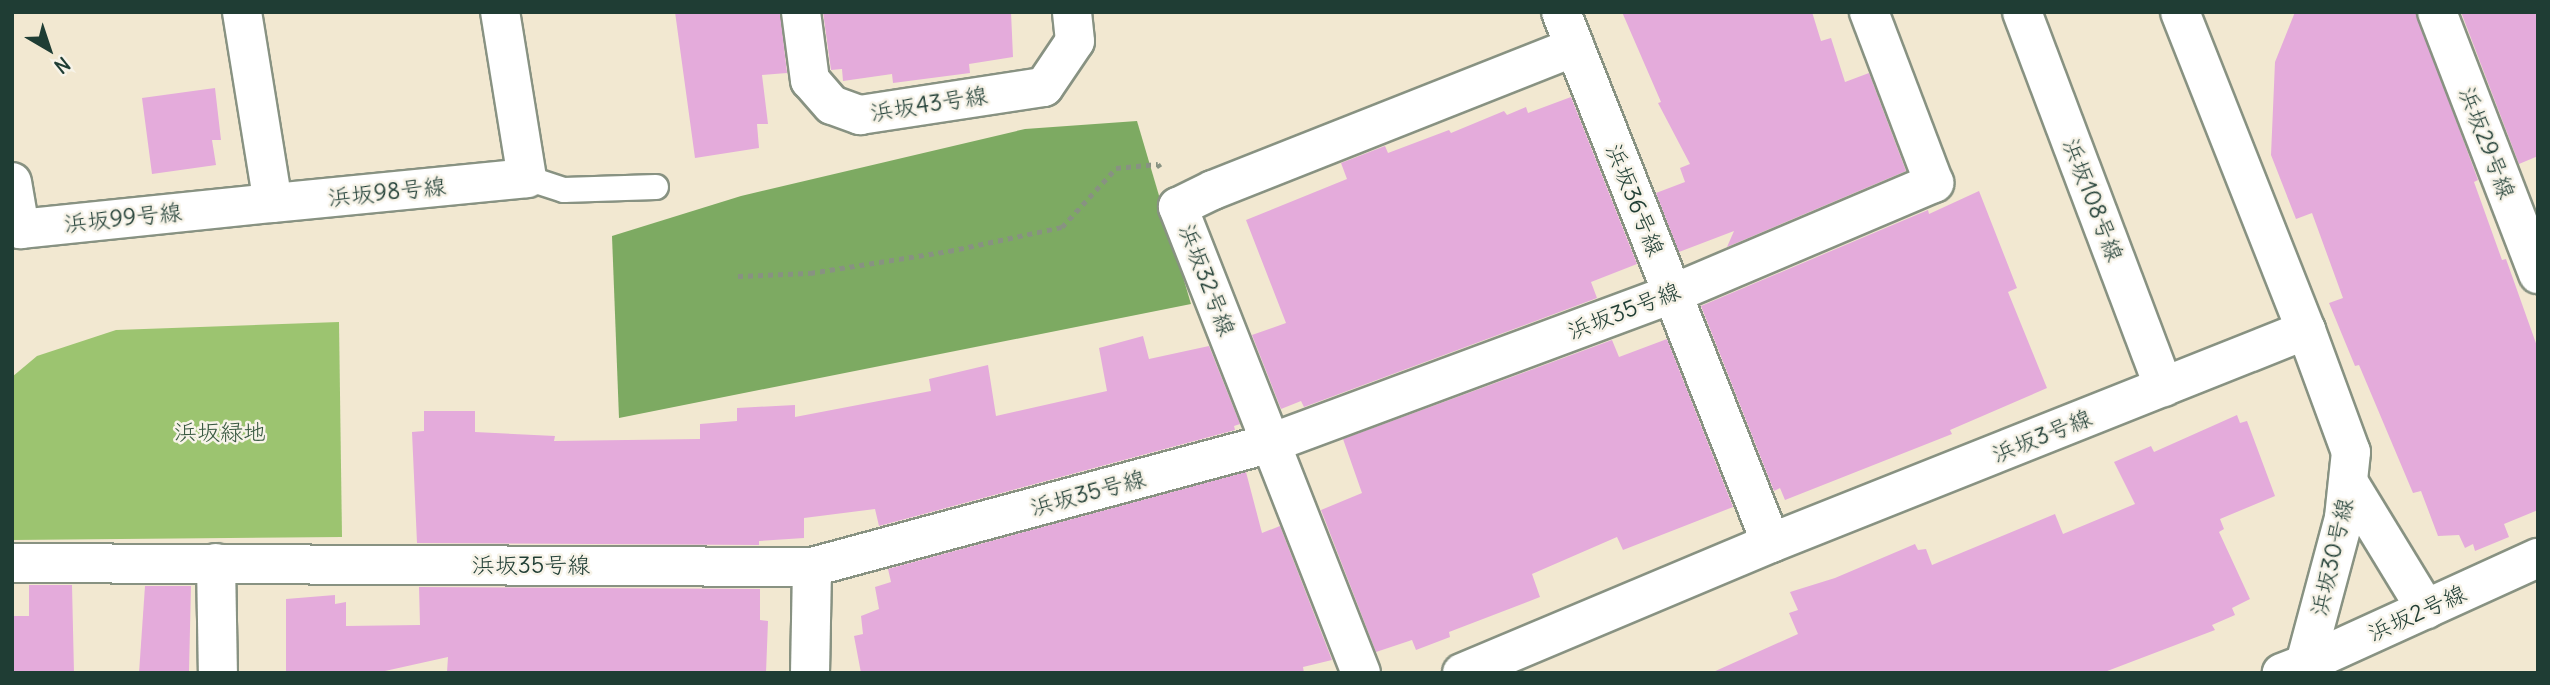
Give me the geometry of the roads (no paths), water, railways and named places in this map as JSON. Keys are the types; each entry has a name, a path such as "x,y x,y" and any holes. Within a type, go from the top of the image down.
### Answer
{"street":[{"path":"243,12 273,203"},
{"path":"500,12 527,178"},
{"name":"浜坂43号線","path":"801,12 810,80 832,105 860,115 1044,87 1075,41 1072,12"},
{"name":"浜坂35号線","path":"12,563 812,567 1271,443 1672,294 1934,183 1869,12"},
{"name":"浜坂108号線","path":"2022,12 2164,387"},
{"path":"2180,12 2306,330"},
{"name":"浜坂29号線","path":"2437,12 2538,274"},
{"name":"浜坂36号線","path":"1568,29 1770,543"},
{"name":"浜坂32号線","path":"1361,673 1178,207 1568,29"},
{"name":"浜坂98号線","path":"273,203 527,178"},
{"name":"浜坂99号線","path":"12,182 20,229 273,203"},
{"name":"浜坂3号線","path":"1462,673 1770,543 2306,330"},
{"name":"浜坂30号線","path":"2296,670 2344,518 2351,452 2306,330"},
{"path":"2349,483 2426,609"},
{"name":"浜坂2号線","path":"2296,670 2538,558"},
{"path":"216,563 218,673"},
{"path":"810,673 812,567"}],"lane":[{"path":"527,178 564,190 656,187"}],"park label":[{"name":"浜坂緑地","path":"220,432"}]}
